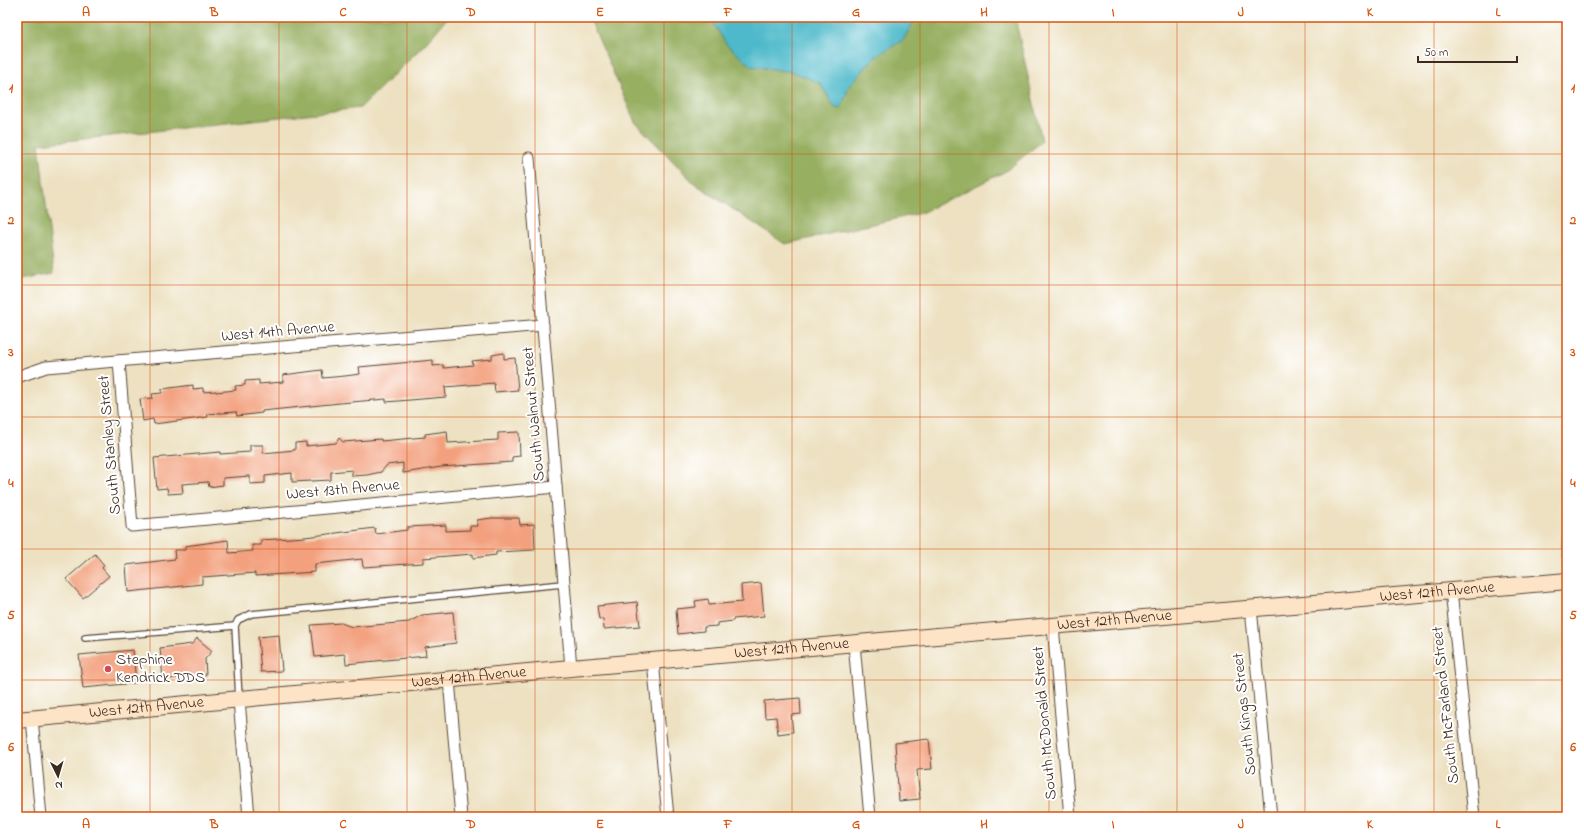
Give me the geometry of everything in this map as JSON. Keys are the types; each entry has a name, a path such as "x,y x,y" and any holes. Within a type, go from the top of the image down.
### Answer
{"main road":[{"name":"West 12th Avenue","path":"24,719 571,668 1567,581"}],"street":[{"name":"South Walnut Street","path":"529,158 571,668"},
{"name":"West 14th Avenue","path":"17,378 46,367 542,325"},
{"name":"South Stanley Street","path":"119,361 132,526"},
{"name":"West 13th Avenue","path":"132,526 556,487"},
{"name":"South McFarland Street","path":"1451,590 1474,817"},
{"name":"South Kings Street","path":"1251,608 1271,817"},
{"name":"South McDonald Street","path":"1053,626 1070,817"},
{"path":"854,644 870,817"},
{"path":"653,661 668,817"},
{"path":"449,680 461,817"},
{"path":"239,700 249,817"},
{"path":"24,719 41,817"}],"lane":[{"path":"239,700 235,626 238,620 251,614 564,584"},
{"path":"85,638 235,626"}],"green space":[{"path":"17,17 448,17 428,41 360,108 39,144 54,273 17,280"},
{"path":"589,17 1015,17 1042,141 1006,171 921,213 785,244 694,183 635,122"},
{"path":"1567,488 1567,557 1561,557"}],"water":[{"path":"710,17 917,17 903,40 875,57 849,86 841,109 835,108 820,83 793,72 751,66 726,44"}],"building":[{"path":"504,353 504,359 515,358 518,390 495,392 494,383 445,387 446,397 386,402 386,399 340,403 262,411 262,413 237,416 236,412 207,414 208,417 154,424 153,419 143,421 140,399 153,398 152,394 162,393 162,389 193,385 193,389 203,388 203,392 236,390 235,386 245,385 245,381 259,380 259,384 283,382 283,375 322,370 323,378 345,376 360,374 359,367 433,360 433,366 443,365 444,368 473,365 472,361 492,359 492,355"},
{"path":"447,431 448,443 498,440 498,433 519,432 520,456 512,457 512,462 441,467 403,473 403,463 387,465 381,472 367,475 352,476 352,470 331,472 331,480 292,482 292,473 265,476 265,483 250,484 250,476 223,478 223,485 209,487 208,482 182,484 183,493 168,494 167,488 157,489 154,458 220,452 220,454 250,452 250,445 263,445 263,453 295,450 295,443 306,442 306,446 336,443 339,438 343,442 381,439 381,441 425,437 425,434"},
{"path":"492,518 519,518 520,525 534,524 535,550 496,552 496,555 473,558 473,554 423,558 423,563 363,567 362,559 315,564 315,572 255,576 255,573 202,577 202,584 128,592 126,565 175,559 174,550 185,550 185,546 228,540 229,553 253,551 252,545 261,545 261,540 305,537 375,528 376,534 407,530 407,527 446,525 446,531 470,530 470,526 478,526 477,520"},
{"path":"95,554 104,565 102,568 109,576 83,598 66,579"},
{"path":"761,583 764,616 733,619 733,621 717,623 717,626 704,627 704,631 678,634 676,609 696,607 695,601 708,599 709,605 742,602 741,585"},
{"path":"637,602 640,626 604,629 603,619 599,619 597,606"},
{"path":"453,612 456,643 425,647 426,656 346,664 345,654 315,657 311,625 341,623 352,627 409,622 422,615"},
{"path":"279,635 282,671 261,672 258,637"},
{"path":"197,638 212,651 205,659 206,675 163,679 160,648 192,644"},
{"name":"Stephine Kendrick DDS","path":"133,650 136,683 83,688 79,655"},
{"path":"800,698 801,714 791,715 793,732 778,734 776,717 765,718 764,701"},
{"path":"929,739 932,769 917,770 920,799 899,801 895,743"}],"place":[{"name":"Stephine Kendrick DDS","path":"108,669"}]}
